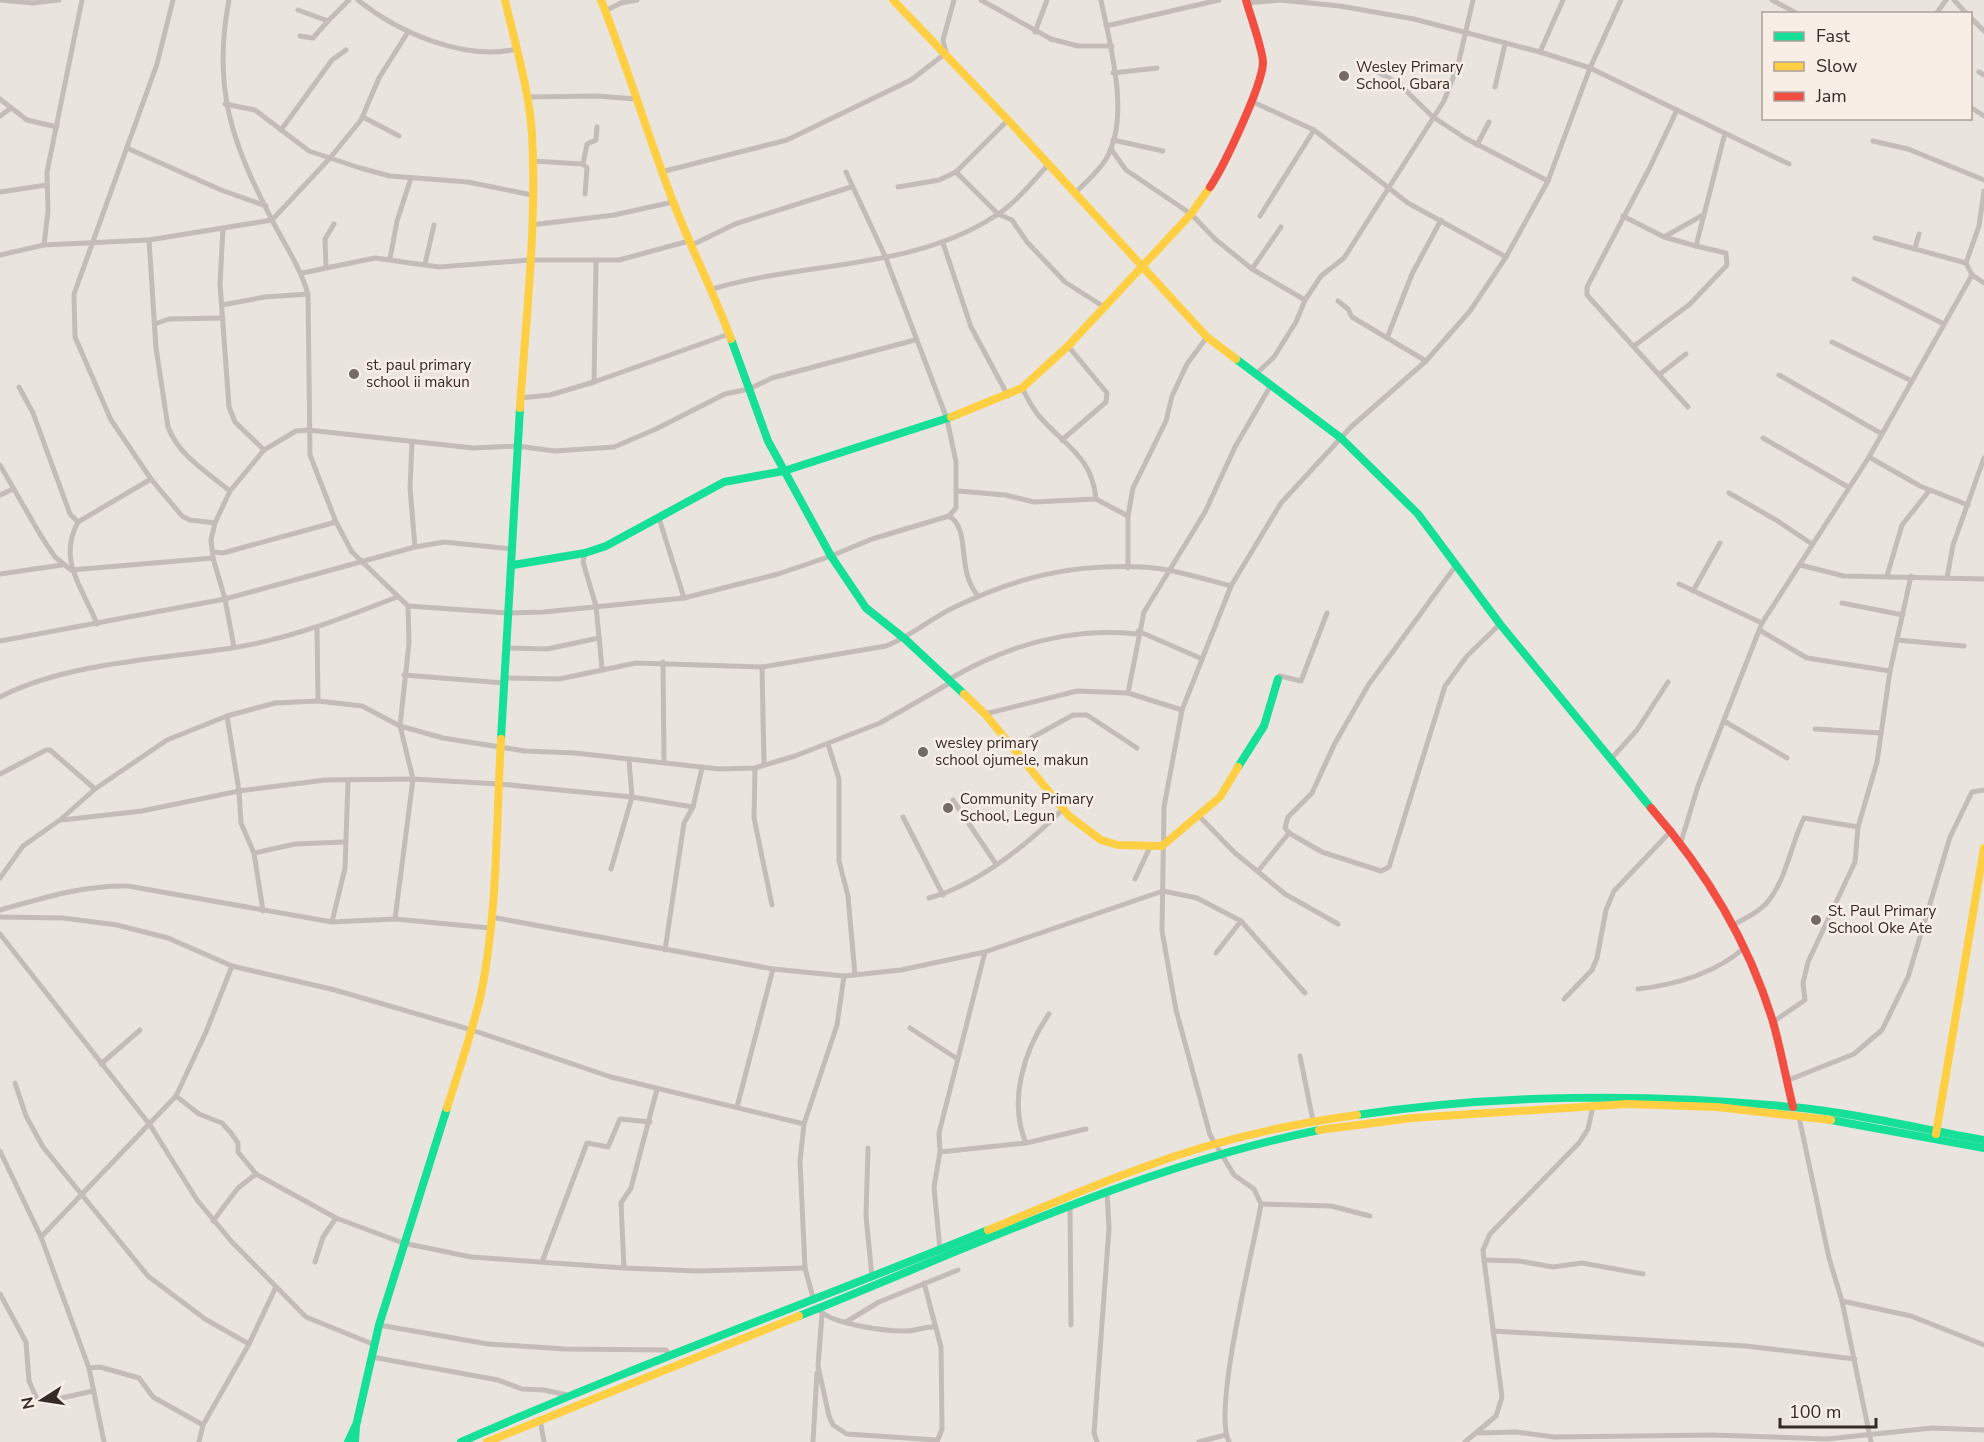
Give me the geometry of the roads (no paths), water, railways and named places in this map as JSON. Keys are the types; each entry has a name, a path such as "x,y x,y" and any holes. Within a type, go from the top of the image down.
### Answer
{"main road":[{"path":"355,1442 356,1426 372,1357 403,1243 472,1030 481,992 490,928 508,613 513,566 532,195 528,97 505,0"},
{"path":"601,0 607,10 635,99 673,202 729,334 768,441 831,556 866,608 905,639 985,714 1062,810 1101,840 1118,845 1161,846 1220,797 1264,726 1278,679"},
{"path":"893,0 946,53 1141,268 1207,337 1341,438 1418,514 1500,624 1610,760 1672,830 1712,890 1745,947 1773,1022 1793,1107"},
{"path":"513,566 585,553 606,546 724,482 784,471 947,419 1008,396 1022,388 1068,346 1191,214 1221,170 1251,101 1263,63 1246,2"},
{"path":"1936,1135 1980,904 1984,848"},
{"path":"461,1442 568,1395 670,1356 818,1308 872,1277 1094,1185 1215,1144 1313,1121 1399,1107 1628,1097 1793,1107 1936,1135 1984,1148"},
{"path":"487,1442 504,1438 540,1419 1107,1191 1221,1155 1330,1128 1423,1117 1628,1104 1716,1108 1984,1140"},
{"path":"348,1442 356,1426"}],"street":[{"path":"0,0 58,0"},
{"path":"44,245 47,172 82,0"},
{"path":"173,0 157,64 74,294 75,337 111,420 151,479 182,516 190,520 214,523"},
{"path":"229,0 223,44 225,104 230,123 272,220 302,273 308,294 310,455 336,522 352,552 408,606 508,613 544,612 684,598 778,574 872,539 949,516 956,508 958,491 956,462 947,419 915,340 885,256 846,172"},
{"path":"300,36 313,38 349,0"},
{"path":"358,0 382,19 408,32 478,51 499,53 517,50"},
{"path":"607,10 621,3 637,0"},
{"path":"662,172 796,136 911,80 946,53 943,40 954,0"},
{"path":"981,0 1035,32 1078,46 1112,46"},
{"path":"1035,32 1047,0"},
{"path":"1075,193 1106,160 1118,121 1118,93 1113,73 1112,46 1101,0"},
{"path":"1106,26 1219,0"},
{"path":"1246,2 1281,0 1340,6 1414,18 1540,52 1590,68 1789,164"},
{"path":"1256,374 1274,357 1321,276 1344,258 1444,101 1454,74 1473,0"},
{"path":"1540,52 1563,0"},
{"path":"1228,1442 1225,1435 1225,1392 1262,1204 1254,1189 1234,1175 1207,1126 1176,1010 1162,931 1161,846 1169,772 1182,710 1200,658 1231,586 1281,503 1341,438 1426,361 1470,311 1506,257 1548,181 1590,68 1621,0"},
{"path":"1772,0 1794,12"},
{"path":"1954,0 1965,12"},
{"path":"298,10 328,21"},
{"path":"1972,18 1984,31"},
{"path":"0,255 44,245 149,240 272,220 330,158 363,117 379,78 408,32"},
{"path":"1494,87 1505,44"},
{"path":"281,130 333,60 346,50"},
{"path":"1366,65 1399,84 1433,117 1477,145 1548,181"},
{"path":"1113,73 1157,68"},
{"path":"528,97 597,96 635,99"},
{"path":"0,99 27,120 57,127"},
{"path":"1251,101 1314,130 1388,188 1506,257"},
{"path":"225,104 255,110 309,151 390,176 468,182 532,195"},
{"path":"0,116 11,108"},
{"path":"1677,110 1587,287 1587,295 1688,407"},
{"path":"363,117 399,136"},
{"path":"897,187 939,180 956,172 1008,120"},
{"path":"1477,145 1489,122"},
{"path":"585,194 587,170 583,164 587,144 596,140 597,127"},
{"path":"1260,216 1314,130"},
{"path":"1696,246 1725,133"},
{"path":"1113,140 1163,151"},
{"path":"1874,141 1908,149 1984,180"},
{"path":"127,148 221,190 266,206"},
{"path":"1111,149 1132,175 1167,195 1191,214 1215,239 1252,268 1305,300"},
{"path":"532,161 583,164"},
{"path":"709,290 738,281 885,256 943,243 998,214 1048,165"},
{"path":"956,172 998,214 1012,220 1027,242 1065,282 1104,307"},
{"path":"390,259 397,220 411,178"},
{"path":"0,192 47,185"},
{"path":"302,273 359,259 390,259 425,264 484,265 529,260 619,260 691,243 735,224 851,187"},
{"path":"1984,191 1979,226 1966,263 1972,275 1984,283"},
{"path":"531,225 614,215 673,202"},
{"path":"1664,237 1703,215"},
{"path":"1623,216 1664,237 1726,253 1727,265 1690,304 1634,346"},
{"path":"1387,338 1412,274 1441,219"},
{"path":"326,267 325,239 334,224"},
{"path":"425,264 434,225"},
{"path":"1252,268 1281,226"},
{"path":"223,228 222,305 231,415 235,422 264,450"},
{"path":"1915,248 1919,234"},
{"path":"1875,238 1966,263"},
{"path":"149,240 154,324 164,409 172,438 187,456 230,491"},
{"path":"943,243 971,327 1008,396"},
{"path":"594,382 596,261"},
{"path":"1681,842 1698,786 1761,631 1762,623 1869,457 1972,275"},
{"path":"1854,279 1944,324"},
{"path":"222,305 265,297 308,294"},
{"path":"1338,301 1348,309 1352,317 1426,361"},
{"path":"154,324 169,319 223,318"},
{"path":"520,398 550,395 594,382 729,334"},
{"path":"1128,568 1128,516 1133,488 1166,421 1172,396 1187,364 1207,337"},
{"path":"234,647 213,555 211,540 214,523 230,491 264,450 296,431 308,430 473,448 518,446 555,451 614,447 656,429 725,394 749,389 772,378 915,340"},
{"path":"1832,342 1912,381"},
{"path":"1062,440 1106,402 1107,393 1068,346"},
{"path":"1660,374 1686,354"},
{"path":"1779,375 1882,434"},
{"path":"1128,693 1143,612 1205,512 1235,447 1271,385"},
{"path":"19,387 33,413 70,514 78,522"},
{"path":"1022,388 1037,414 1062,440 1081,455 1089,468 1096,499"},
{"path":"1763,438 1848,488"},
{"path":"412,442 410,488 415,547"},
{"path":"1869,457 1929,491 1968,505"},
{"path":"1947,578 1953,545 1984,458"},
{"path":"0,465 41,536 62,565 70,570 87,597 97,624"},
{"path":"70,570 72,540 78,522 151,479"},
{"path":"0,495 13,489"},
{"path":"958,491 1005,495 1034,502 1096,499 1128,516"},
{"path":"1887,576 1902,525 1929,491"},
{"path":"1728,493 1776,520 1812,544"},
{"path":"949,516 959,525 964,548 963,563 969,585 978,596"},
{"path":"659,518 684,598"},
{"path":"70,570 213,555 336,522"},
{"path":"0,641 225,600 415,547 444,542 513,549"},
{"path":"1694,591 1720,543"},
{"path":"585,553 583,562 596,606 602,668"},
{"path":"1457,564 1369,684 1335,743 1312,793 1286,822 1285,828 1322,852 1381,871 1389,867 1445,686 1467,656 1500,624"},
{"path":"0,574 62,565"},
{"path":"1800,566 1844,576 1984,579"},
{"path":"404,675 504,680 559,679 602,668 636,663 663,662 762,667 886,646 905,639 945,611 978,596 1042,573 1074,568 1143,567 1231,586"},
{"path":"1773,1022 1805,1000 1803,983 1808,962 1855,862 1858,827 1877,762 1890,671 1911,576"},
{"path":"1679,584 1762,623"},
{"path":"0,696 60,675 234,647 317,629 397,597"},
{"path":"1842,603 1903,615"},
{"path":"395,919 413,779 400,726 409,643 408,606"},
{"path":"1278,679 1280,676 1301,681 1327,613"},
{"path":"317,629 318,701"},
{"path":"1761,631 1807,658 1890,671"},
{"path":"0,878 23,846 60,820 95,789 166,740 227,716 275,703 318,701 362,706 400,726 443,738 501,747 702,768 755,768 828,744 880,723 974,664 1044,640 1090,632 1138,633 1200,658"},
{"path":"506,648 547,649 599,638"},
{"path":"1897,640 1965,645"},
{"path":"663,662 664,764"},
{"path":"762,667 764,764"},
{"path":"1610,760 1637,730 1668,682"},
{"path":"985,714 1077,691 1128,693 1182,710"},
{"path":"1013,748 1073,715 1087,715 1137,748"},
{"path":"227,716 243,833 254,853 263,911"},
{"path":"1724,721 1787,758"},
{"path":"1815,729 1881,733"},
{"path":"828,744 839,779 839,861 848,896 855,975"},
{"path":"0,774 50,750 95,789"},
{"path":"611,869 632,797 629,760"},
{"path":"665,950 684,823 693,807 702,768"},
{"path":"755,768 754,818 772,905"},
{"path":"60,820 142,812 239,791 324,780 413,779 500,784 632,797 693,807"},
{"path":"332,921 345,868 344,842 348,781"},
{"path":"1786,1081 1854,1054 1882,1030 1908,977 1950,837 1972,792 1984,790"},
{"path":"953,800 996,864"},
{"path":"929,898 943,895 1034,839 1062,810"},
{"path":"1199,816 1235,853 1285,894 1338,924"},
{"path":"903,817 943,895"},
{"path":"1731,926 1757,912 1769,901 1778,885 1804,818 1858,827"},
{"path":"1564,999 1592,970 1597,958 1606,910 1614,891 1672,830"},
{"path":"1258,871 1289,832"},
{"path":"254,853 296,844 344,842"},
{"path":"1135,879 1150,847"},
{"path":"0,910 72,889 101,885 128,886 263,911 332,921 395,919 490,928"},
{"path":"491,917 773,969 844,976 901,970 985,952 1163,891 1197,898 1240,921 1305,993"},
{"path":"0,917 63,918 117,925 168,938 232,966 334,990 472,1030 611,1077 804,1124"},
{"path":"1215,953 1240,921"},
{"path":"0,934 150,1125 213,1221 275,1289 306,1317 375,1345"},
{"path":"1638,989 1670,986 1730,961 1745,947"},
{"path":"940,1250 934,1187 940,1152 942,1115 985,952"},
{"path":"41,1237 176,1096 206,1032 232,966"},
{"path":"737,1107 773,969"},
{"path":"813,1442 818,1365 818,1308 805,1268 800,1194 804,1124 837,1025 844,976"},
{"path":"1026,1143 1018,1124 1023,1069 1034,1036 1049,1014"},
{"path":"910,1028 956,1058"},
{"path":"101,1064 140,1030"},
{"path":"1300,1056 1313,1121"},
{"path":"15,1083 26,1116 43,1147 59,1170 81,1193 148,1276 205,1319 249,1344"},
{"path":"624,1268 621,1203 631,1188 657,1089"},
{"path":"176,1096 199,1114 222,1124 238,1143 238,1152 256,1174 336,1218 403,1243 471,1257 624,1268 698,1271 805,1268"},
{"path":"1465,1442 1479,1433 1497,1416 1502,1397 1483,1250 1490,1234 1579,1143 1588,1129 1593,1106"},
{"path":"1799,1117 1826,1247 1842,1301 1855,1359 1871,1442"},
{"path":"543,1262 587,1143 608,1147 620,1119 650,1122"},
{"path":"940,1152 1026,1143 1086,1129"},
{"path":"868,1149 866,1216 872,1277"},
{"path":"0,1151 41,1237 89,1368 104,1442"},
{"path":"213,1221 238,1188 256,1174"},
{"path":"1097,1442 1094,1433 1108,1228 1107,1191"},
{"path":"1262,1204 1331,1206 1370,1216"},
{"path":"1070,1206 1071,1325"},
{"path":"315,1262 323,1238 336,1218"},
{"path":"1484,1260 1519,1261 1553,1266 1581,1263 1643,1274"},
{"path":"846,1322 879,1302 958,1270"},
{"path":"818,1365 829,1416 838,1430 847,1434 937,1441 942,1429 943,1377 940,1347 924,1283"},
{"path":"199,1442 203,1425 249,1344 275,1289"},
{"path":"0,1294 26,1342 29,1382 37,1399 44,1402 93,1391"},
{"path":"1842,1301 1911,1316 1984,1344"},
{"path":"818,1308 846,1322 907,1331 935,1327"},
{"path":"380,1325 488,1344 565,1349 666,1350 670,1356"},
{"path":"1493,1331 1746,1346 1855,1359"},
{"path":"372,1357 498,1380 522,1389 544,1390 568,1395"},
{"path":"89,1368 100,1367 139,1378 153,1397 203,1425"},
{"path":"540,1419 544,1442"},
{"path":"1479,1433 1516,1432 1554,1437 1712,1435 1827,1438 1868,1432 1932,1428 1984,1430"},
{"path":"1199,1442 1225,1435"}],"place":[{"name":"Wesley Primary School, Gbara","path":"1344,76"},
{"name":"st. paul primary school ii makun","path":"354,374"},
{"name":"wesley primary school ojumele, makun","path":"923,752"},
{"name":"Community Primary School, Legun","path":"948,808"},
{"name":"St. Paul Primary School Oke Ate","path":"1816,920"}]}
